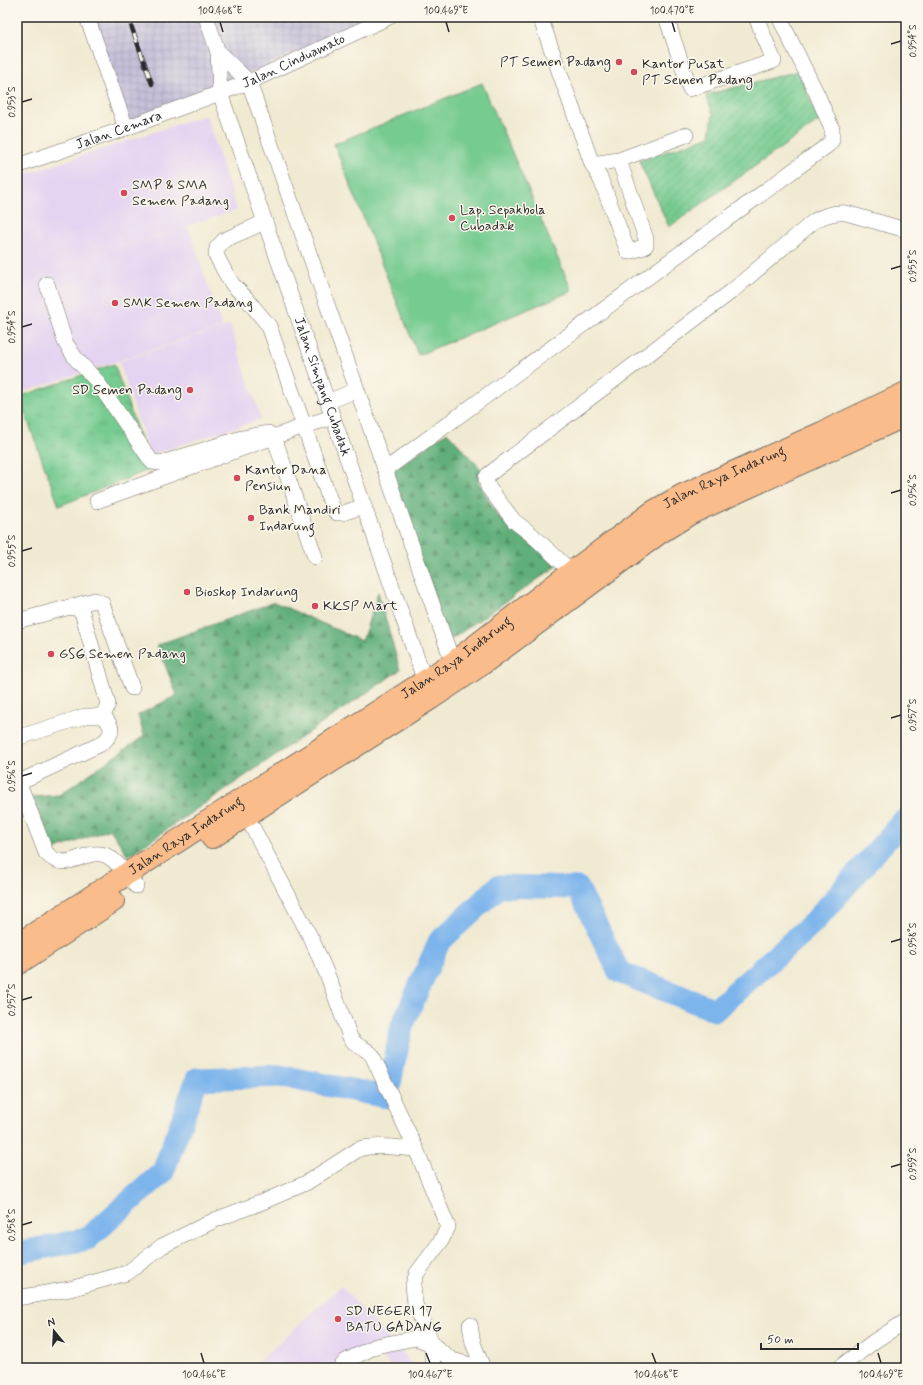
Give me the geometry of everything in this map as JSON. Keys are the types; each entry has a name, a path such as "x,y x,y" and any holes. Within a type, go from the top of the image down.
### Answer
{"highway":[{"name":"Jalan Raya Indarung","path":"452,674 480,666 677,521 826,442 906,393"},
{"name":"Jalan Raya Indarung","path":"17,945 246,815 452,674 572,572 664,505 681,496 826,442 906,415"},
{"name":"Jalan Raya Indarung","path":"17,964 132,880 428,690"}],"street":[{"path":"86,17 126,128"},
{"path":"206,17 218,52 249,82 385,470 452,674"},
{"name":"Jalan Cinduamato","path":"220,93 249,82 389,17"},
{"path":"540,17 592,164 601,180 628,252 644,247 646,245 646,239 619,160"},
{"path":"666,17 690,89 797,53"},
{"path":"756,17 774,61"},
{"path":"385,470 828,145 832,140 832,129 779,17"},
{"name":"Jalan Simpang Cubadak","path":"218,52 220,93 428,690"},
{"name":"Jalan Cemara","path":"17,166 220,93"},
{"path":"592,164 619,160 686,135"},
{"path":"572,572 531,534 514,521 488,488 486,478 488,475 732,291 814,221 823,216 838,212 906,230"},
{"path":"265,222 224,240 217,248 216,255 233,285 269,326 333,510 337,513 343,513 364,506"},
{"path":"47,284 65,342 76,359 96,380 152,462 162,463 248,437 268,433 274,437 315,557"},
{"path":"328,402 356,390"},
{"path":"97,501 304,426 333,417"},
{"path":"17,621 95,600 102,603 132,688"},
{"path":"70,607 78,608 82,612 108,704 102,716"},
{"path":"17,738 85,716 102,716 108,721 111,728 109,738 101,744 18,781 46,853 51,858 56,861 64,862 94,854 101,854 107,856 132,880"},
{"path":"246,815 312,940 350,1037 354,1044 367,1050 372,1055 406,1126 448,1227 441,1241 417,1273 413,1285 416,1304 432,1344 432,1356 435,1368"},
{"path":"17,1298 70,1289 127,1273 162,1246 215,1220 265,1201 306,1183 359,1149 381,1146 416,1149"},
{"path":"839,1368 876,1340 906,1321"},
{"path":"470,1325 473,1343 482,1368"},
{"path":"340,1368 346,1361 376,1346 416,1338 432,1344 452,1360 482,1368"}],"shaded area":[{"path":"82,17 379,17 125,128"},
{"name":"SMP & SMA Semen Padang","path":"206,115 237,210 17,279 17,177"},
{"name":"SMK Semen Padang","path":"188,226 222,327 17,394 17,279"},
{"name":"SD Semen Padang","path":"230,325 261,419 150,455 119,362"},
{"name":"SD NEGERI 17 BATU GADANG","path":"341,1286 416,1368 393,1368 376,1351 358,1368 252,1368"}],"green space":[{"path":"798,71 819,121 669,227 639,161 710,136 713,114 706,95"},
{"name":"Lap. Sepakbola Cubadak","path":"482,83 572,291 418,355 334,144"},
{"path":"114,364 151,469 59,506 19,397"},
{"path":"447,432 481,469 478,481 497,515 557,566 443,645 385,476"},
{"path":"378,592 400,670 128,856 110,829 54,850 32,797 59,795 144,736 138,715 177,695 157,645 274,602 362,641"}],"waterway":[{"path":"17,1253 87,1239 163,1172 197,1079 280,1076 387,1097 402,1026 439,942 499,886 578,888 619,972 715,1010 814,922 902,822 906,820"}],"railway":[{"path":"128,17 152,84"}],"place":[{"name":"PT Semen Padang","path":"619,62"},
{"name":"Kantor Pusat PT Semen Padang","path":"634,72"},
{"name":"SMP & SMA Semen Padang","path":"124,193"},
{"name":"Lap. Sepakbola Cubadak","path":"452,218"},
{"name":"SMK Semen Padang","path":"115,303"},
{"name":"SD Semen Padang","path":"190,390"},
{"name":"Kantor Dana Pensiun","path":"237,478"},
{"name":"Bank Mandiri Indarung","path":"251,518"},
{"name":"Bioskop Indarung","path":"187,592"},
{"name":"KKSP Mart","path":"315,606"},
{"name":"GSG Semen Padang","path":"51,654"},
{"name":"SD NEGERI 17 BATU GADANG","path":"338,1319"}]}
